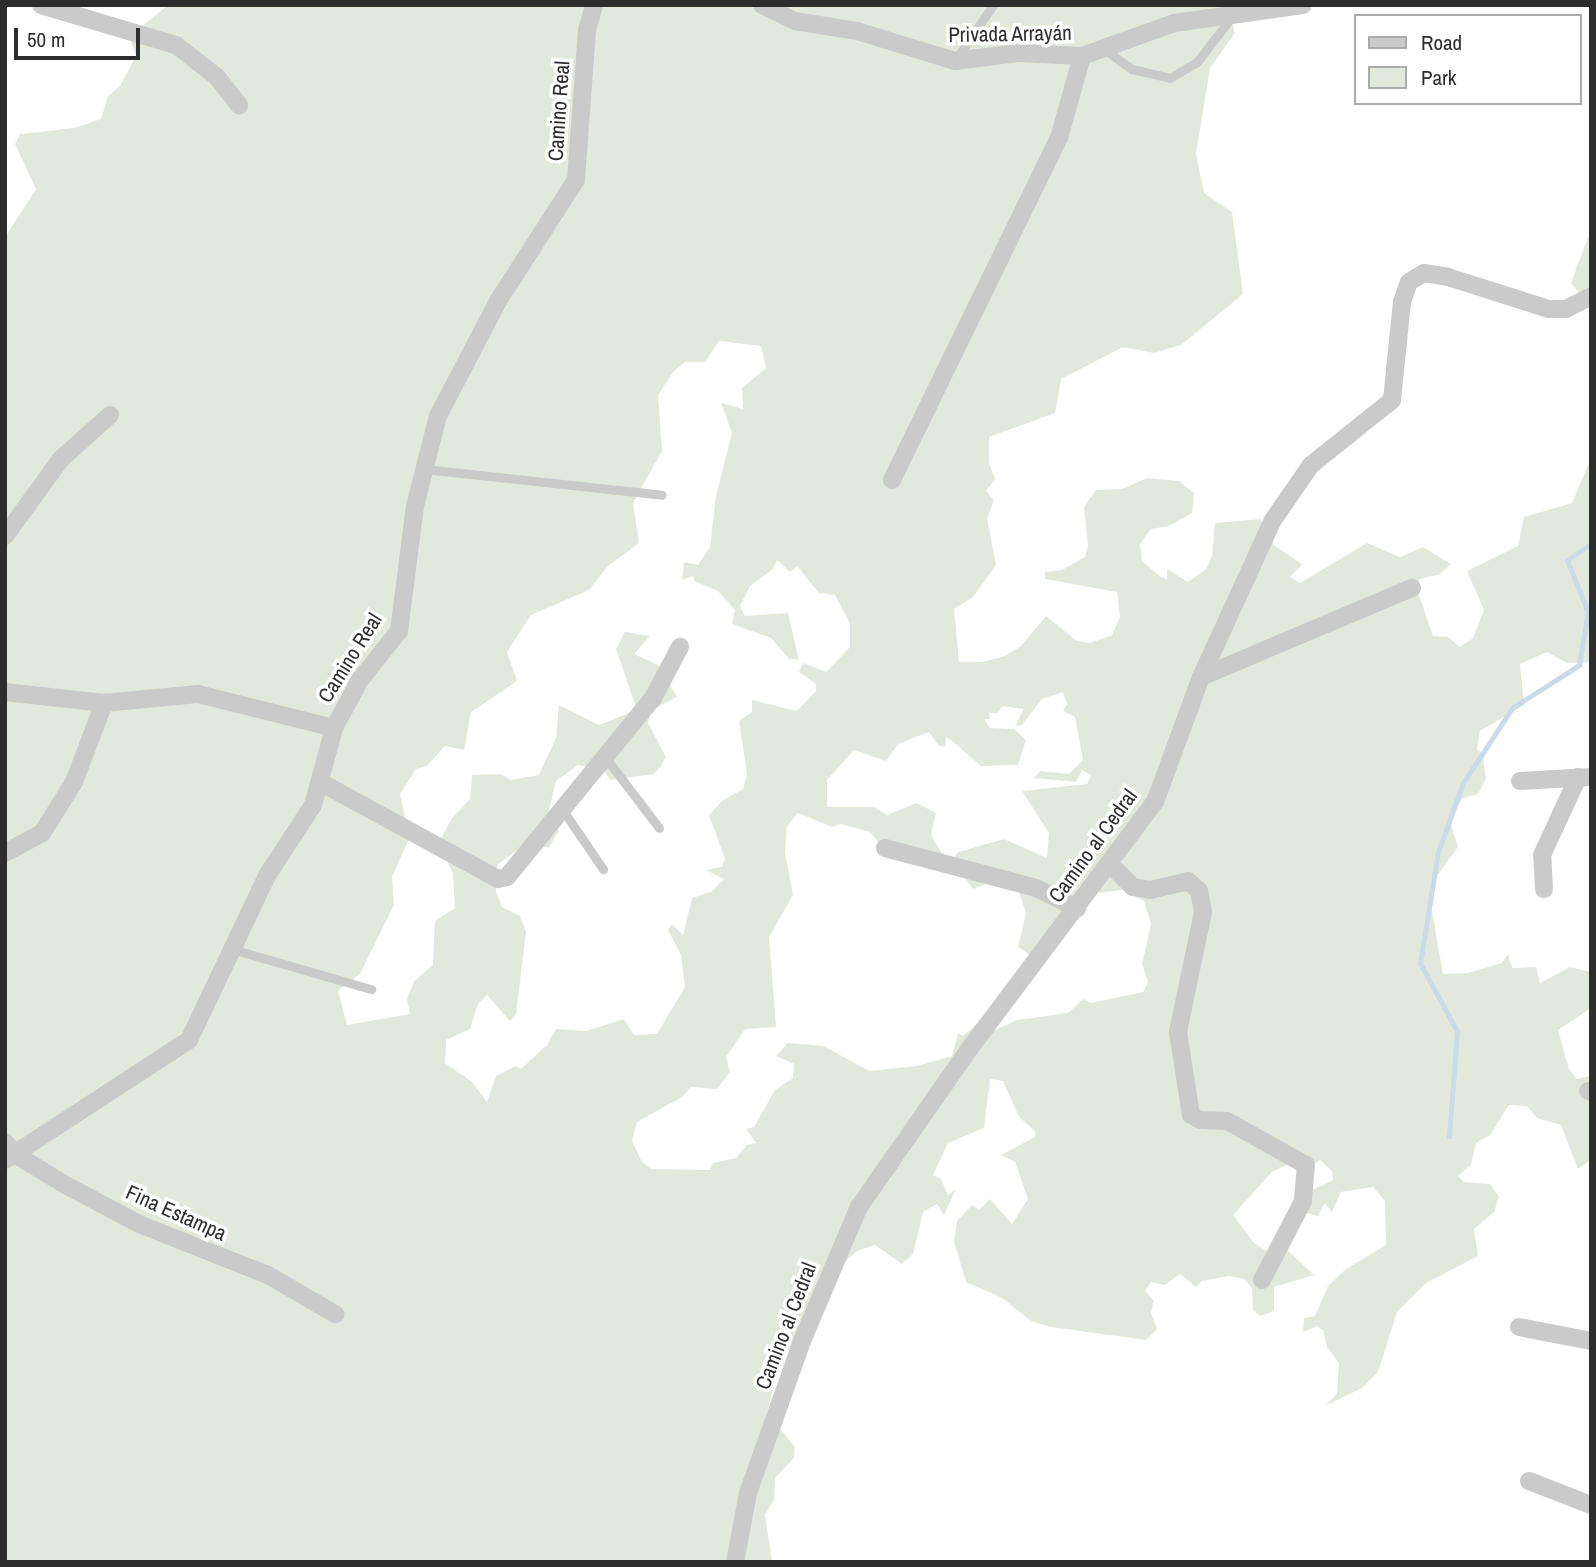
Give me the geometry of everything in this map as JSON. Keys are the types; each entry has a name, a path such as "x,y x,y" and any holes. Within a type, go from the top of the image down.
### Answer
{"street":[{"path":"41,5 176,45 217,77 239,105"},
{"name":"Camino Real","path":"9,1152 189,1040 268,874 313,805 334,728 360,680 399,631 424,469 438,416 464,360 576,180 587,30 594,5"},
{"name":"Privada Arrayán","path":"762,5 795,21 858,31 955,61 1018,53 1082,56 1174,23 1303,5"},
{"path":"892,480 1059,138 1082,56"},
{"name":"Camino al Cedral","path":"735,1562 748,1493 802,1340 859,1207 970,1048 1155,802 1201,677 1273,520 1311,465 1392,400 1402,302 1409,282 1424,272 1549,309 1566,309 1591,296"},
{"path":"5,536 61,459 110,415"},
{"path":"1201,677 1412,588"},
{"path":"320,782 498,879 507,877 653,698 680,647"},
{"path":"5,692 104,703 198,694 334,728"},
{"path":"5,853 42,833 75,782 104,703"},
{"path":"1520,781 1584,777"},
{"path":"1544,889 1542,855 1584,777"},
{"path":"885,848 1036,888 1077,908"},
{"path":"1109,863 1133,887 1150,890 1188,881 1199,891 1203,912 1178,1032 1191,1115 1227,1121 1306,1165 1303,1202 1262,1280"},
{"name":"Fina Estampa","path":"9,1152 139,1224 268,1275 335,1314"},
{"path":"1519,1327 1591,1341"},
{"path":"1529,1481 1591,1505"}],"lane":[{"path":"955,61 993,5"},
{"path":"1102,48 1132,69 1170,78 1197,62 1233,13"},
{"path":"424,469 662,495"},
{"path":"605,757 659,828"},
{"path":"562,809 603,869"},
{"path":"231,949 371,989"}],"green space":[{"path":"168,5 1227,5 1235,33 1210,68 1196,154 1204,193 1232,212 1243,294 1181,345 1154,353 1123,347 1061,379 1055,413 989,437 989,463 995,479 986,491 994,500 987,519 996,565 973,597 954,609 959,662 982,662 1005,656 1021,646 1046,616 1077,641 1090,643 1112,635 1120,617 1117,592 1045,579 1045,572 1062,570 1085,557 1088,545 1084,507 1096,490 1122,489 1147,478 1179,481 1194,493 1192,513 1169,526 1151,529 1140,544 1142,561 1161,577 1167,579 1167,569 1188,582 1206,569 1212,556 1215,523 1261,519 1274,545 1302,564 1290,577 1300,583 1367,543 1400,557 1423,547 1451,564 1440,574 1420,579 1416,586 1433,636 1448,637 1460,647 1473,638 1484,610 1467,571 1518,546 1524,517 1572,503 1591,458 1591,662 1567,663 1547,652 1520,664 1524,705 1480,731 1477,750 1482,753 1486,779 1478,794 1463,798 1449,818 1458,847 1437,876 1430,899 1443,974 1468,973 1502,963 1508,954 1512,968 1536,967 1540,983 1570,967 1591,972 1591,1008 1558,1030 1569,1069 1577,1079 1591,1076 1591,1160 1578,1169 1561,1125 1537,1118 1527,1106 1509,1105 1490,1135 1476,1143 1471,1165 1458,1176 1464,1182 1490,1184 1499,1197 1494,1212 1474,1229 1478,1256 1426,1283 1397,1312 1378,1372 1362,1388 1325,1406 1337,1394 1339,1363 1327,1347 1323,1330 1317,1326 1303,1332 1304,1318 1315,1316 1328,1286 1346,1269 1386,1245 1385,1201 1373,1187 1341,1192 1332,1212 1325,1203 1318,1216 1304,1212 1310,1191 1333,1180 1332,1171 1320,1160 1311,1167 1297,1160 1272,1172 1233,1215 1254,1243 1267,1251 1282,1245 1314,1275 1274,1287 1274,1311 1260,1316 1253,1310 1252,1288 1244,1279 1229,1276 1202,1281 1196,1287 1180,1274 1165,1285 1151,1282 1145,1291 1154,1301 1151,1313 1157,1329 1146,1340 1051,1327 1031,1321 1002,1298 966,1282 954,1241 957,1221 972,1205 979,1210 990,1199 1012,1224 1028,1199 1015,1162 1001,1155 1035,1137 1035,1131 1019,1117 1003,1081 990,1079 984,1128 948,1143 933,1175 941,1179 948,1195 956,1189 944,1215 937,1204 923,1212 913,1254 902,1264 875,1245 857,1251 833,1272 778,1369 767,1413 795,1447 794,1458 775,1478 774,1500 765,1515 772,1562 5,1562 5,237 36,189 15,144 20,134 74,128 101,119 108,96 120,86 136,56 128,32 139,29","holes":["719,341 761,346 766,368 742,388 743,409 721,403 732,433 716,496 710,547 698,565 684,562 682,580 693,576 694,581 718,591 735,610 732,624 771,638 789,659 799,660 788,613 745,616 740,606 750,586 773,569 777,560 790,572 797,566 819,593 835,595 850,623 850,647 826,672 803,663 799,672 816,684 816,691 797,711 752,700 752,712 739,721 747,774 743,789 722,801 709,815 725,859 722,867 706,870 724,879 711,892 692,898 683,935 672,924 668,930 681,955 685,987 657,1034 634,1035 624,1019 586,1031 556,1029 547,1045 521,1069 516,1066 496,1076 487,1102 472,1082 445,1063 446,1040 470,1029 478,1004 487,995 510,1021 516,1014 526,932 520,916 502,907 496,891 497,865 523,846 549,847 559,831 547,819 556,781 578,765 604,770 610,780 654,774 661,766 666,757 648,723 652,710 677,697 658,665 634,654 650,636 625,632 616,649 637,710 599,725 559,705 556,738 539,775 511,780 501,774 472,775 470,799 452,818 438,844 453,873 455,908 435,921 433,965 414,981 407,1000 410,1014 347,1025 338,990 360,974 394,905 392,877 414,828 405,818 400,794 416,769 427,766 445,746 464,750 471,712 517,681 507,652 531,615 589,590 608,566 639,543 633,503 662,451 658,395 674,371 685,362 705,362","1063,692 1067,704 1063,711 1075,717 1083,760 1069,774 1040,771 1034,778 1076,782 1082,770 1091,775 1087,784 1022,791 1049,833 1047,858 1004,839 958,852 952,861 973,889 999,879 1018,889 1026,913 1018,947 1034,957 1089,894 1122,890 1144,901 1151,924 1142,964 1148,982 1143,992 1091,1003 1083,999 1068,1013 1017,1020 986,1034 982,1019 963,1036 958,1033 952,1056 917,1066 869,1071 824,1046 788,1043 776,1056 794,1064 793,1078 775,1090 754,1127 746,1129 756,1143 747,1145 736,1158 713,1163 710,1170 652,1169 642,1162 632,1141 637,1122 682,1097 691,1087 717,1089 730,1072 726,1057 745,1029 776,1027 769,937 793,895 785,852 787,826 798,813 832,827 841,824 870,832 887,852 945,859 931,835 936,813 917,803 887,815 874,807 827,807 827,780 854,750 886,761 898,744 929,732 938,745 945,747 946,737 981,766 1018,765 1026,740 1014,729 990,728 984,719 990,719 989,713 998,713 1002,706 1024,709 1015,726 1022,725 1042,699"]},
{"path":"1591,229 1591,307 1571,283"}],"waterway":[{"path":"1449,1136 1457,1031 1420,963 1438,852 1463,783 1512,708 1579,665 1588,612 1567,560 1591,544"}]}
